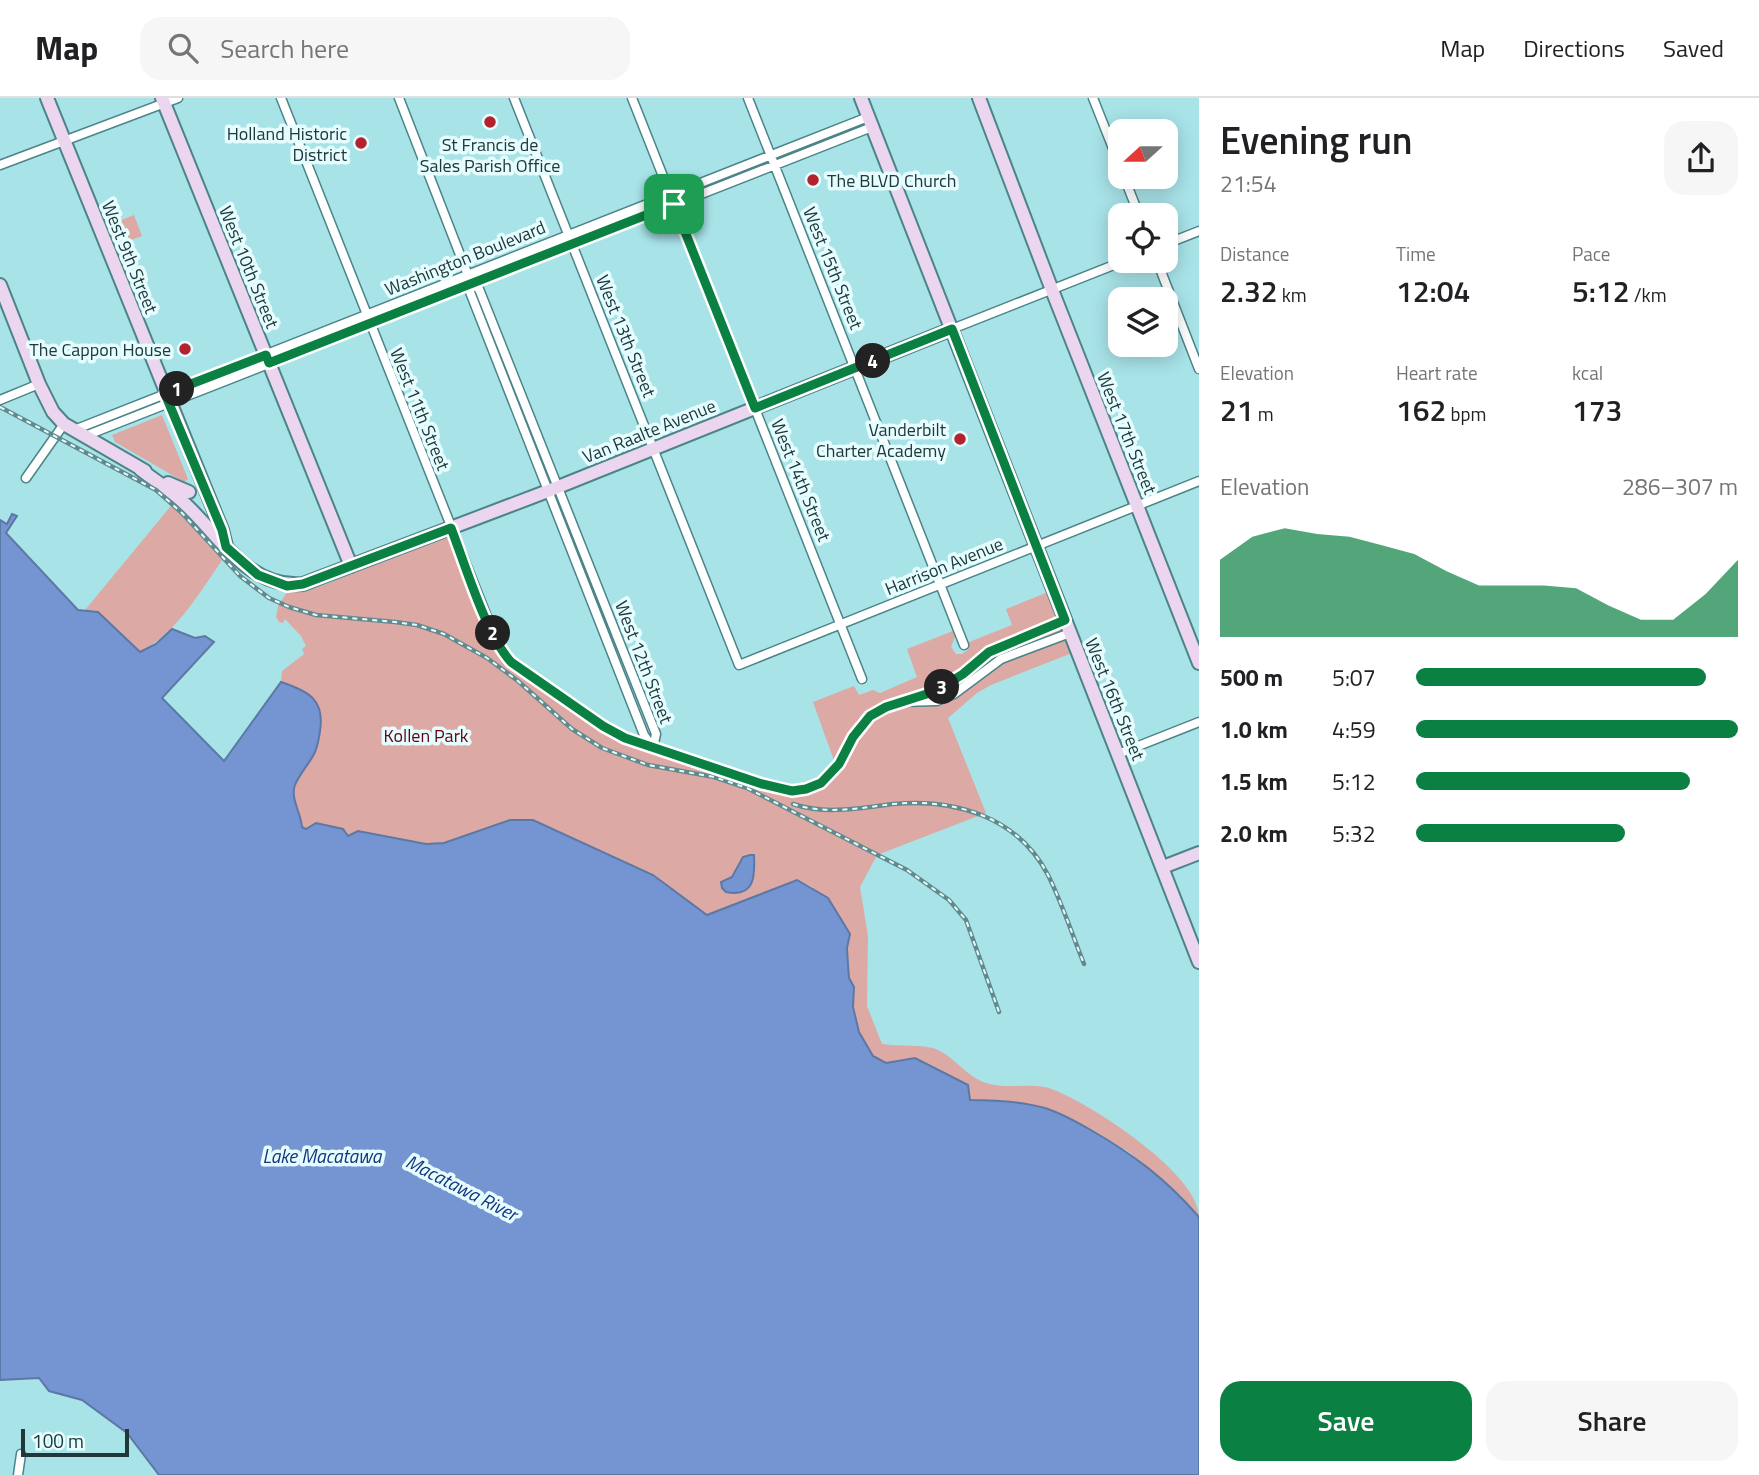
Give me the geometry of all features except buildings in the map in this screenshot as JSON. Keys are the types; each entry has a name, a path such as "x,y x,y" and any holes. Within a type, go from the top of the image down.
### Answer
{"street":[{"name":"West 9th Street","path":"47,98 222,530 226,547"},
{"path":"0,165 163,101 178,98"},
{"name":"West 11th Street","path":"281,98 502,652 511,662 603,726 625,738 653,748"},
{"name":"West 12th Street","path":"399,98 471,283 479,289 553,488 656,734 653,748"},
{"name":"West 13th Street","path":"514,98 740,665"},
{"name":"West 14th Street","path":"632,98 862,679"},
{"name":"West 15th Street","path":"748,98 964,645"},
{"name":"West 16th Street","path":"861,98 1199,962"},
{"name":"West 17th Street","path":"979,98 1199,663"},
{"path":"1093,98 1108,136"},
{"name":"West 10th Street","path":"163,101 351,566"},
{"name":"Washington Boulevard","path":"368,319 468,274 568,234 771,155 870,122"},
{"name":"Washington Boulevard","path":"74,430 167,398 368,319 572,244 775,164 870,122"},
{"path":"1178,239 1199,231"},
{"name":"Van Raalte Avenue","path":"226,547 262,578 287,586 303,584 553,488 1108,267"},
{"path":"1162,273 1199,369"},
{"path":"0,285 50,407 74,430 187,498 226,547"},
{"path":"0,401 39,384"},
{"path":"26,478 74,430"},
{"path":"187,498 199,477"},
{"name":"Harrison Avenue","path":"740,665 1199,481"},
{"path":"910,701 937,701 972,682 1001,659 1067,627"},
{"path":"653,748 762,784 792,791 806,789 821,783 839,764 853,737 870,716 886,707 936,691 996,648 1067,627"},
{"path":"1118,754 1199,722"},
{"path":"1163,867 1199,853"},
{"path":"18,1475 21,1454"}],"green space":[{"path":"134,215 142,236 117,245 109,225"},
{"path":"162,415 188,479 184,482 115,442 112,435"},
{"path":"175,501 208,533 225,556 177,622 154,644 140,652 98,611 85,610"},
{"name":"Kollen Park","path":"448,538 451,542 499,657 609,735 782,794 814,790 826,782 837,769 813,702 854,686 859,695 873,690 880,693 917,677 907,649 953,631 955,637 951,647 956,654 962,654 968,650 969,642 1012,625 1006,609 1048,592 1072,653 991,685 977,693 948,718 986,813 877,855 860,887 868,936 867,1006 882,1044 936,1049 982,1082 1049,1088 1088,1107 1162,1160 1194,1199 1199,1217 1179,1194 1129,1152 1068,1117 1045,1108 1001,1100 969,1100 915,1058 886,1063 873,1056 859,1032 853,1007 854,987 849,978 847,948 812,887 797,880 707,915 654,876 505,822 444,843 426,844 358,831 348,836 302,827 294,790 316,749 321,720 317,704 307,693 281,682 282,671 304,654 302,649 306,646 301,636 285,619 283,623 279,622 276,617 278,606 287,592 321,586"}],"water":[{"name":"Lake Macatawa","path":"12,514 17,516 6,533 78,610 98,612 140,652 156,644 172,629 195,638 205,636 214,642 162,698 224,761 281,682 307,693 312,698 320,711 318,742 294,790 302,827 306,829 316,823 343,829 348,836 358,831 426,844 444,843 510,820 533,820 653,875 707,915 797,880 828,898 850,934 847,948 849,978 854,987 853,1007 859,1032 873,1056 886,1063 915,1058 968,1085 970,1100 1026,1104 1068,1117 1105,1138 1148,1168 1199,1217 1199,1475 159,1475 127,1433 82,1400 49,1391 39,1378 0,1380 0,520 7,524"},
{"path":"754,855 751,884 743,892 726,892 721,882 732,877 743,857"}],"railway":[{"path":"0,407 156,490 182,513 240,576 269,598 316,615 417,625 444,634 487,658 518,681 572,729 602,748 648,765 714,777 747,788 907,870 949,900 966,920 999,1012"},
{"path":"793,804 830,810 893,804 939,804 961,809 1002,825 1035,855 1048,875 1084,964"}],"place":[{"name":"St Francis de Sales Parish Office","path":"490,122"},
{"name":"Holland Historic District","path":"361,143"},
{"name":"The BLVD Church","path":"813,180"},
{"name":"The Cappon House","path":"185,349"},
{"name":"Vanderbilt Charter Academy","path":"960,439"}],"route":[{"path":"674,204 755,408 952,329 1065,620 989,652 963,674 936,691 886,707 870,716 862,723 839,764 821,783 806,789 792,791 762,784 635,743 603,726 511,662 492,633 451,528 303,584 287,586 258,575 226,547 222,530 165,394 266,355 269,363 674,204"}],"water label":[{"name":"Macatawa River","path":"462,1187"}]}
